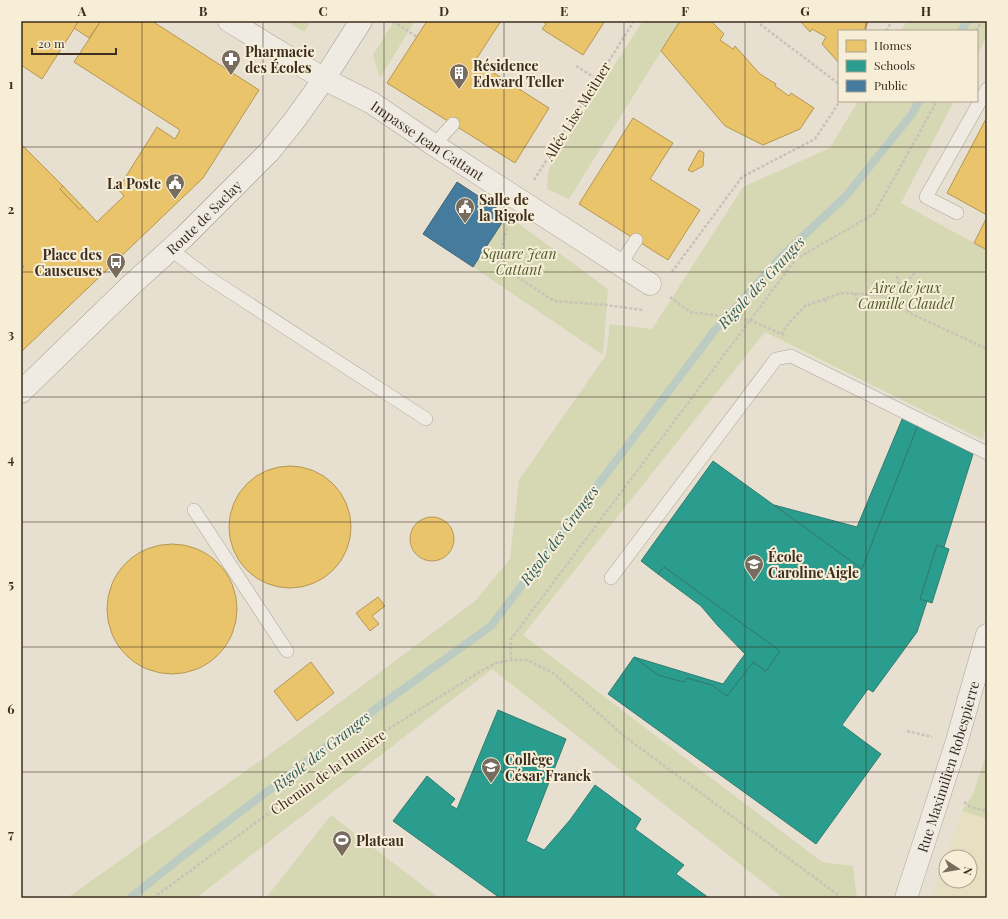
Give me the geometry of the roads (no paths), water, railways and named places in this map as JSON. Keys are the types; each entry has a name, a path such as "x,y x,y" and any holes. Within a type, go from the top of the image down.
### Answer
{"street":[{"name":"Impasse Jean Cattant","path":"229,21 324,79 372,103 434,145 620,265 659,281"},
{"name":"Route de Saclay","path":"21,392 269,152 294,122 324,79 361,21"},
{"name":"Rue Maximilien Robespierre","path":"906,898 956,744 987,635"}],"lane":[{"path":"957,213 926,197 987,89"},
{"path":"434,145 453,124"},
{"path":"620,265 636,240"},
{"path":"170,249 206,276 426,419"},
{"path":"611,578 776,359 791,356 987,453"},
{"path":"194,510 287,651"}],"waterway":[{"name":"Rigole des Granges","path":"962,30 967,21"},
{"name":"Rigole des Granges","path":"130,898 374,710 491,626 715,330 782,256 846,196 912,114 918,102"}],"place":[{"name":"Pharmacie des Écoles","path":"231,76"},
{"name":"Résidence Edward Teller","path":"459,90"},
{"name":"La Poste","path":"175,200"},
{"name":"Salle de la Rigole","path":"465,224"},
{"name":"Place des Causeuses","path":"116,279"},
{"name":"École Caroline Aigle","path":"754,581"},
{"name":"Collège César Franck","path":"491,784"},
{"name":"Plateau","path":"342,857"}],"park label":[{"name":"Square Jean Cattant","path":"519,262"},
{"name":"Aire de jeux Camille Claudel","path":"906,296"}]}
